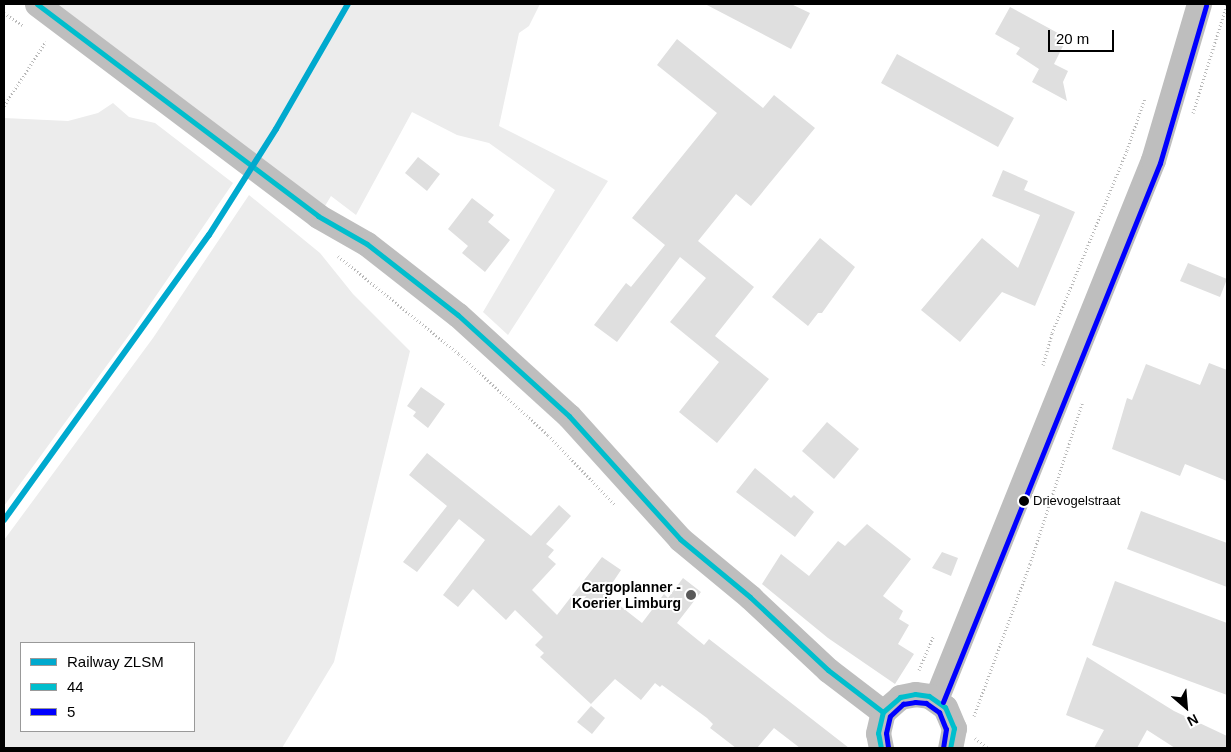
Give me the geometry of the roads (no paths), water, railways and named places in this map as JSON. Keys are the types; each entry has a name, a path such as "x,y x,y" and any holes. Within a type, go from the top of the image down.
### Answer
{"street":[{"path":"37,4 74,28 169,105 318,216 367,244 458,315 569,416 680,539 750,597 828,670 883,712"},
{"path":"936,699 1153,160 1199,4"},
{"path":"881,748 878,733 883,712 890,703 908,694 922,694 936,699 951,717 954,737 950,748"}],"rail line":[{"name":"ZLSM","path":"4,520 209,235 276,129 348,4"}],"place":[{"name":"Drievogelstraat","path":"1024,501"},
{"name":"Cargoplanner - Koerier Limburg","path":"691,595"}]}
